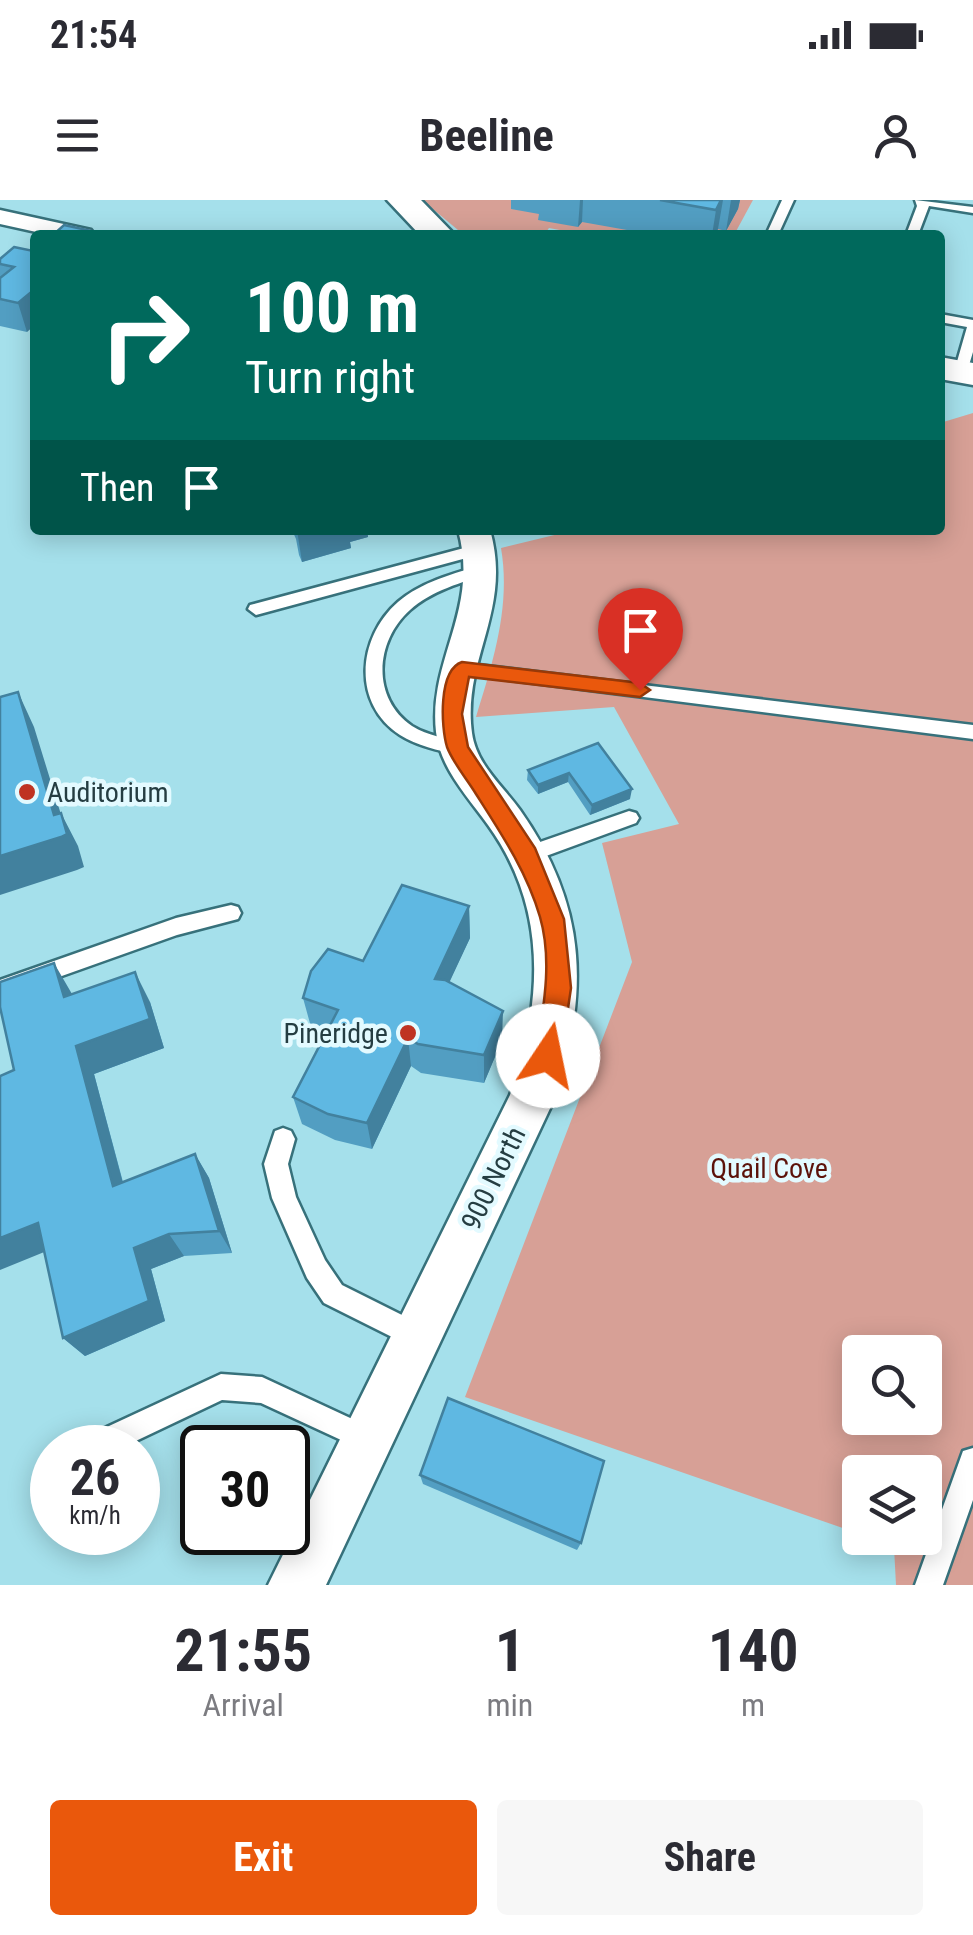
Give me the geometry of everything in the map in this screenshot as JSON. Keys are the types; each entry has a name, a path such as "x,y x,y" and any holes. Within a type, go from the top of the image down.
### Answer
{"street":[{"path":"403,200 434,230"},
{"path":"0,218 59,230"},
{"name":"900 North","path":"296,1585 531,1100 556,1021 557,942 546,899 527,855 458,748 452,714 480,604 479,550"}],"lane":[{"path":"774,230 788,200"},
{"path":"913,230 922,201 973,210"},
{"path":"945,319 973,326 958,372"},
{"path":"256,609 479,550"},
{"path":"458,748 423,740 399,726 384,709 372,674 375,648 386,624 479,550"},
{"path":"462,669 973,732"},
{"path":"527,855 630,818"},
{"path":"0,989 176,927 231,913"},
{"path":"283,1139 276,1164 284,1198 316,1269 334,1294 417,1336"},
{"path":"140,1425 220,1388 262,1390 367,1438"},
{"path":"929,1585 973,1461"}],"green space":[{"path":"422,200 753,200 737,230 458,230"},
{"name":"Quail Cove","path":"973,413 973,1585 896,1585 894,1555 942,1555 942,1455 842,1455 842,1528 465,1397 632,962 602,843 679,824 614,707 476,717 502,612 501,548 554,535 945,535 945,421"}],"building":[{"path":"660,200 721,200 716,210"},
{"path":"64,225 87,230 58,230"},
{"path":"14,247 30,250 30,293 18,303 0,299 0,278 14,267 0,264 0,259"},
{"name":"Auditorium","path":"18,692 54,815 61,813 67,834 0,856 0,697"},
{"path":"598,743 632,789 592,805 569,773 538,785 528,770"},
{"name":"Pineridge","path":"402,885 469,906 435,979 445,980 503,1011 484,1055 418,1044 408,1038 367,1123 328,1114 293,1097 338,1010 303,998 311,971 328,949 363,961"},
{"path":"54,963 64,997 135,972 150,1019 76,1046 113,1186 195,1154 219,1231 169,1234 134,1248 149,1301 63,1338 38,1223 0,1238 0,1076 14,1070 0,1007 0,982"},
{"path":"448,1398 604,1461 581,1543 420,1475"}],"place":[{"name":"Auditorium","path":"27,792"},
{"name":"Pineridge","path":"408,1033"}],"route":[{"path":"548,1056 559,988 552,919 527,855 458,748 454,738 453,697 462,669 640,690"}]}
